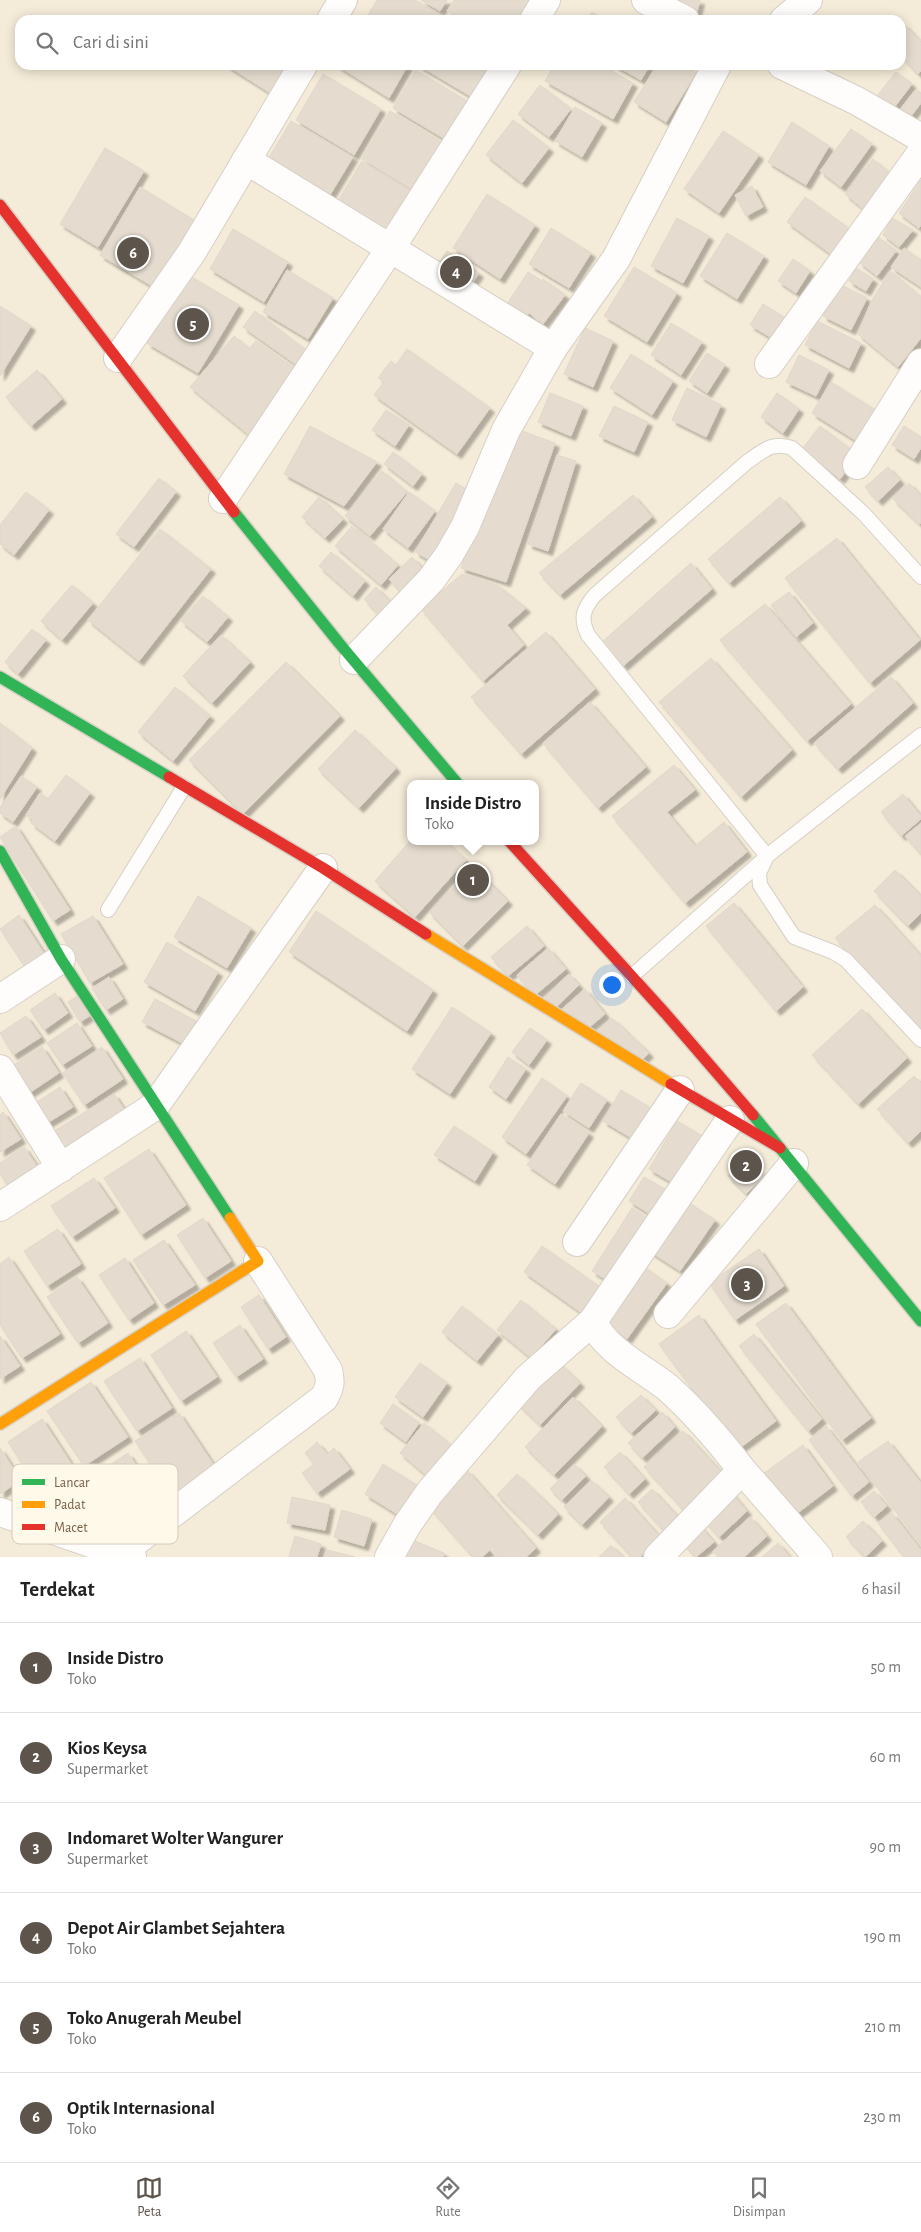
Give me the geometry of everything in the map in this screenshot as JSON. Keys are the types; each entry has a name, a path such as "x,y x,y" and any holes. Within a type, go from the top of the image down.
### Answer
{"main road":[{"path":"2,211 118,358 223,500 388,704 454,780"},
{"path":"0,678 323,868 501,982 789,1156"},
{"path":"513,845 632,976 789,1156 921,1321"},
{"path":"0,852 61,959 155,1106 258,1261 0,1424"}],"street":[{"path":"333,15 343,0"},
{"path":"537,15 546,0"},
{"path":"646,0 676,15"},
{"path":"790,15 808,0"},
{"path":"118,358 192,252 300,70"},
{"path":"223,500 390,249 503,70"},
{"path":"354,660 432,580 449,555 465,527 506,430 553,348 616,259 714,70"},
{"path":"792,70 857,101 921,138"},
{"path":"769,364 921,153"},
{"path":"246,160 553,348"},
{"path":"857,465 921,363"},
{"path":"0,1207 155,1106 323,868"},
{"path":"0,998 61,959"},
{"path":"0,1070 61,1168"},
{"path":"578,1242 680,1090"},
{"path":"389,1557 407,1525 430,1492 528,1378 593,1321 730,1120"},
{"path":"668,1314 789,1156"},
{"path":"178,1515 324,1398 331,1383 328,1370 258,1261"},
{"path":"593,1321 601,1337 666,1387 711,1430 742,1470 818,1557"},
{"path":"658,1557 742,1470"},
{"path":"0,1512 12,1516"},
{"path":"92,1544 126,1556 141,1544"}],"lane":[{"path":"767,856 588,635 583,623 583,612 587,604 594,595 747,462 770,445 781,444 792,448 864,514 921,577"},
{"path":"632,976 767,856 921,735"},
{"path":"108,910 184,787"},
{"path":"767,856 759,873 760,885 794,936 833,952 846,960 921,1040"}],"shaded area":[{"path":"0,0 921,0 921,1557 0,1557"}],"building":[{"path":"377,0 415,0 439,14 438,15 368,15"},
{"path":"421,0 447,0 440,11"},
{"path":"454,0 533,0 530,15 454,15 447,11"},
{"path":"674,0 700,0 697,12 673,6"},
{"path":"906,26 921,42 921,71 918,74 906,61"},
{"path":"234,70 290,70 275,96"},
{"path":"344,70 405,70 389,98"},
{"path":"416,70 475,106 453,144 393,108"},
{"path":"426,70 495,70 477,100"},
{"path":"551,70 610,70 633,83 613,119 545,81"},
{"path":"623,70 647,70 641,80"},
{"path":"654,70 691,70 696,73 666,122 634,102"},
{"path":"896,72 912,84 893,109 877,96"},
{"path":"323,74 381,109 354,155 296,120"},
{"path":"540,85 571,109 549,137 518,114"},
{"path":"916,89 921,93 921,103 909,119 899,111"},
{"path":"575,107 602,123 582,157 555,141"},
{"path":"390,111 448,146 419,194 362,159"},
{"path":"513,120 549,148 522,183 486,155"},
{"path":"291,121 353,157 325,203 264,166"},
{"path":"792,122 829,146 806,185 768,162"},
{"path":"851,129 872,144 841,187 820,171"},
{"path":"723,131 759,155 719,213 684,189"},
{"path":"105,148 144,171 98,247 60,224"},
{"path":"873,159 894,177 867,212 845,194"},
{"path":"362,161 418,195 388,244 332,211"},
{"path":"921,180 921,225 919,228 899,213"},
{"path":"752,186 763,207 746,216 735,195"},
{"path":"140,187 197,222 157,289 100,255"},
{"path":"487,194 535,225 500,279 453,248"},
{"path":"805,197 858,235 839,260 787,222"},
{"path":"677,218 709,236 683,283 651,266"},
{"path":"892,218 913,230 899,247 883,235"},
{"path":"551,228 591,253 569,288 529,264"},
{"path":"233,229 288,262 264,302 210,269"},
{"path":"727,233 764,256 737,299 700,276"},
{"path":"878,237 896,251 877,276 859,262"},
{"path":"904,248 921,260 921,287 891,267"},
{"path":"447,251 479,273 466,292 434,271"},
{"path":"793,259 810,271 796,293 778,281"},
{"path":"634,267 677,293 647,342 604,316"},
{"path":"856,268 873,279 866,291 849,281"},
{"path":"287,270 333,298 308,339 263,312"},
{"path":"890,271 921,297 921,338 898,367 858,334 871,302"},
{"path":"528,272 542,281 543,279 565,295 543,324 529,313 523,322 503,310"},
{"path":"188,275 239,305 198,373 147,343"},
{"path":"839,284 867,298 851,330 823,316"},
{"path":"763,304 787,319 775,340 750,325"},
{"path":"0,306 31,326 0,376"},
{"path":"255,311 308,352 298,366 243,327"},
{"path":"817,321 861,343 849,368 805,345"},
{"path":"671,323 702,342 681,375 651,355"},
{"path":"585,328 613,341 593,387 564,374"},
{"path":"234,336 249,349 256,341 296,370 292,382 249,435 190,387"},
{"path":"407,349 490,408 457,454 374,395 384,382 378,378 391,361 396,365"},
{"path":"707,353 725,365 707,393 689,381"},
{"path":"631,354 673,381 652,415 610,388"},
{"path":"799,355 829,370 816,396 786,382"},
{"path":"37,370 62,399 31,426 6,397"},
{"path":"831,382 882,414 863,445 812,413"},
{"path":"687,388 721,405 706,437 672,420"},
{"path":"550,393 583,406 571,436 538,422"},
{"path":"777,393 799,409 783,433 761,417"},
{"path":"614,406 648,422 634,452 599,436"},
{"path":"386,410 409,425 395,446 372,430"},
{"path":"310,426 377,462 344,506 284,474"},
{"path":"820,426 858,455 840,479 802,449"},
{"path":"904,426 921,437 921,448 914,459 892,445"},
{"path":"514,428 555,443 506,582 461,568"},
{"path":"393,452 422,474 413,486 384,464"},
{"path":"557,455 576,461 548,551 528,544"},
{"path":"888,467 900,480 878,501 865,487"},
{"path":"382,471 407,492 370,536 345,516"},
{"path":"159,478 176,492 134,547 116,534"},
{"path":"456,483 476,495 435,563 415,552"},
{"path":"909,483 921,496 921,523 919,524 893,499"},
{"path":"26,492 49,510 14,555 0,544 0,525"},
{"path":"409,492 435,511 408,548 383,529"},
{"path":"633,495 652,517 560,595 539,573"},
{"path":"319,497 343,519 325,538 302,517"},
{"path":"780,497 801,521 729,583 708,559"},
{"path":"352,526 398,565 381,585 335,546"},
{"path":"160,529 211,569 139,661 88,620"},
{"path":"837,538 920,640 870,683 785,578"},
{"path":"331,552 365,581 353,596 319,566"},
{"path":"412,557 427,574 404,595 389,579"},
{"path":"691,563 712,589 623,666 602,642"},
{"path":"462,574 497,585 526,608 507,625 524,645 483,681 421,609"},
{"path":"72,585 93,603 62,640 41,621"},
{"path":"376,587 398,610 385,622 364,599"},
{"path":"789,592 813,623 796,637 771,605"},
{"path":"203,596 228,617 207,642 181,621"},
{"path":"765,604 851,704 807,741 720,640"},
{"path":"32,629 46,640 18,674 5,662"},
{"path":"546,632 595,689 521,754 471,697"},
{"path":"221,635 250,662 212,703 183,676"},
{"path":"711,658 792,750 741,797 659,702"},
{"path":"286,662 340,716 243,814 189,760"},
{"path":"891,677 913,703 838,769 814,743"},
{"path":"175,687 210,716 173,761 138,732"},
{"path":"590,702 646,767 598,808 543,743"},
{"path":"0,723 32,748 0,799"},
{"path":"355,730 396,768 359,808 318,769"},
{"path":"674,765 695,790 667,812 695,846 724,822 747,852 685,903 612,816"},
{"path":"66,775 90,793 55,841 31,823 33,820 26,815 40,793 48,799"},
{"path":"21,776 37,787 13,822 0,813 0,808"},
{"path":"903,794 921,816 921,819 901,836 881,812"},
{"path":"921,823 921,854 905,836"},
{"path":"16,826 70,910 53,921 0,837"},
{"path":"407,844 449,845 466,860 415,917 375,881"},
{"path":"474,867 508,901 463,946 429,912"},
{"path":"895,870 921,896 921,913 908,926 874,891"},
{"path":"198,896 251,928 227,968 174,937"},
{"path":"734,903 803,987 776,1011 706,926"},
{"path":"875,905 921,956 921,1033 835,938"},
{"path":"316,911 433,990 407,1031 289,952"},
{"path":"19,915 47,958 27,970 0,929"},
{"path":"93,916 123,964 90,983 61,934"},
{"path":"527,926 544,946 508,976 491,957"},
{"path":"167,942 218,972 195,1011 144,982"},
{"path":"548,948 566,969 534,996 517,975"},
{"path":"569,974 579,985 555,1008 545,997"},
{"path":"109,977 123,999 106,1010 92,988"},
{"path":"585,989 605,1014 586,1030 561,1010"},
{"path":"55,993 68,1013 44,1030 30,1010"},
{"path":"79,995 91,1015 80,1022 68,1002"},
{"path":"155,999 196,1021 184,1044 142,1022"},
{"path":"452,1007 491,1033 450,1094 412,1069"},
{"path":"862,1009 907,1058 858,1104 812,1055"},
{"path":"26,1016 41,1037 13,1055 0,1033"},
{"path":"612,1018 649,1053 639,1063 596,1033"},
{"path":"77,1023 92,1046 62,1065 47,1043"},
{"path":"530,1028 547,1040 529,1065 512,1052"},
{"path":"42,1047 59,1073 26,1095 9,1068"},
{"path":"102,1047 123,1079 84,1105 63,1073"},
{"path":"508,1057 526,1069 506,1099 489,1087"},
{"path":"914,1076 921,1083 921,1131 908,1143 877,1109"},
{"path":"542,1078 567,1096 526,1154 502,1137"},
{"path":"581,1083 607,1100 589,1128 563,1111"},
{"path":"60,1087 73,1107 44,1125 31,1106"},
{"path":"621,1090 659,1113 640,1143 603,1121"},
{"path":"114,1094 131,1120 64,1162 48,1135"},
{"path":"3,1112 21,1139 0,1152 0,1115"},
{"path":"561,1114 589,1133 555,1184 527,1165"},
{"path":"677,1121 704,1137 675,1184 649,1169"},
{"path":"454,1126 493,1152 475,1181 434,1155"},
{"path":"24,1147 43,1175 14,1195 0,1174 0,1163"},
{"path":"149,1149 186,1205 141,1235 104,1178"},
{"path":"746,1157 764,1176 746,1194 728,1176"},
{"path":"644,1177 668,1191 653,1216 629,1201"},
{"path":"94,1178 115,1208 72,1237 51,1206"},
{"path":"680,1197 715,1220 680,1271 646,1249"},
{"path":"632,1208 650,1220 610,1282 592,1271"},
{"path":"203,1218 231,1261 205,1278 177,1235"},
{"path":"58,1229 81,1264 47,1286 24,1251"},
{"path":"164,1240 195,1285 163,1305 133,1260"},
{"path":"542,1246 604,1290 586,1316 524,1272"},
{"path":"759,1249 784,1286 735,1320 709,1283"},
{"path":"9,1257 60,1334 22,1358 0,1325 0,1264"},
{"path":"125,1258 154,1303 129,1320 99,1275"},
{"path":"640,1264 667,1283 627,1339 600,1320"},
{"path":"77,1277 108,1323 78,1343 47,1297"},
{"path":"259,1295 286,1337 268,1349 241,1307"},
{"path":"521,1300 556,1329 531,1358 497,1330"},
{"path":"786,1303 871,1418 842,1440 756,1324"},
{"path":"462,1306 498,1335 477,1361 442,1332"},
{"path":"699,1315 776,1421 737,1450 659,1344"},
{"path":"240,1325 263,1359 236,1377 213,1343"},
{"path":"186,1331 217,1377 181,1401 151,1355"},
{"path":"754,1334 822,1419 808,1431 739,1346"},
{"path":"0,1336 20,1366 0,1379"},
{"path":"140,1358 172,1408 137,1431 104,1381"},
{"path":"558,1362 580,1383 540,1425 518,1404"},
{"path":"420,1363 447,1383 423,1417 395,1397"},
{"path":"91,1382 128,1437 87,1464 83,1464 47,1411"},
{"path":"641,1395 656,1410 631,1433 616,1417"},
{"path":"573,1397 602,1426 554,1475 525,1447"},
{"path":"393,1404 419,1423 406,1442 380,1423"},
{"path":"662,1412 675,1427 642,1458 628,1443"},
{"path":"179,1413 221,1476 178,1504 178,1464 150,1464 135,1441"},
{"path":"42,1419 71,1464 22,1464 8,1442"},
{"path":"424,1423 458,1451 434,1482 400,1453"},
{"path":"826,1426 869,1482 852,1496 809,1440"},
{"path":"683,1431 725,1476 686,1512 644,1467"},
{"path":"888,1441 921,1483 921,1544 858,1462"},
{"path":"317,1442 327,1454 334,1448 350,1469 317,1493 302,1473 314,1464 305,1453"},
{"path":"803,1445 833,1486 791,1518 760,1476"},
{"path":"0,1448 12,1466 12,1486 0,1494"},
{"path":"620,1452 645,1479 629,1494 604,1467"},
{"path":"128,1453 135,1464 111,1464"},
{"path":"383,1464 420,1487 402,1517 365,1494"},
{"path":"574,1464 586,1476 562,1500 550,1489"},
{"path":"467,1470 536,1548 526,1557 496,1557 490,1550 482,1557 473,1557 429,1507"},
{"path":"517,1474 558,1514 538,1535 497,1495"},
{"path":"591,1480 609,1497 582,1525 564,1507"},
{"path":"652,1489 680,1519 665,1532 638,1502"},
{"path":"730,1491 747,1511 719,1537 701,1517"},
{"path":"874,1491 887,1506 874,1517 861,1502"},
{"path":"292,1497 330,1505 325,1530 287,1523"},
{"path":"625,1498 661,1538 640,1557 632,1557 600,1522"},
{"path":"342,1510 372,1519 364,1546 334,1537"},
{"path":"892,1513 921,1550 921,1557 904,1557 878,1523"},
{"path":"750,1517 767,1536 744,1557 718,1557 713,1551"},
{"path":"863,1521 882,1541 865,1557 846,1537"},
{"path":"699,1525 714,1542 696,1557 681,1541"},
{"path":"295,1536 321,1544 317,1557 289,1557"},
{"path":"403,1536 444,1553 443,1557 395,1557"},
{"path":"778,1543 790,1557 762,1557"},
{"path":"611,1545 623,1557 599,1557"},
{"path":"327,1550 355,1557 325,1557"}],"traffic: fast":[{"path":"234,512 339,643 455,780"},
{"path":"0,677 169,777"},
{"path":"0,851 61,959 230,1218"},
{"path":"753,1115 921,1321"}],"traffic: slow":[{"path":"426,934 671,1084"},
{"path":"0,1424 258,1261 230,1218"}],"traffic: jam":[{"path":"0,205 234,512"},
{"path":"169,777 323,868 426,934"},
{"path":"513,845 665,1013 753,1115"},
{"path":"671,1084 780,1148"}],"place":[{"name":"Optik Internasional","path":"133,253"},
{"name":"Depot Air Glambet Sejahtera","path":"456,272"},
{"name":"Toko Anugerah Meubel","path":"193,324"},
{"name":"Inside Distro","path":"473,880"},
{"name":"Kios Keysa","path":"746,1166"},
{"name":"Indomaret Wolter Wangurer","path":"747,1284"}]}
